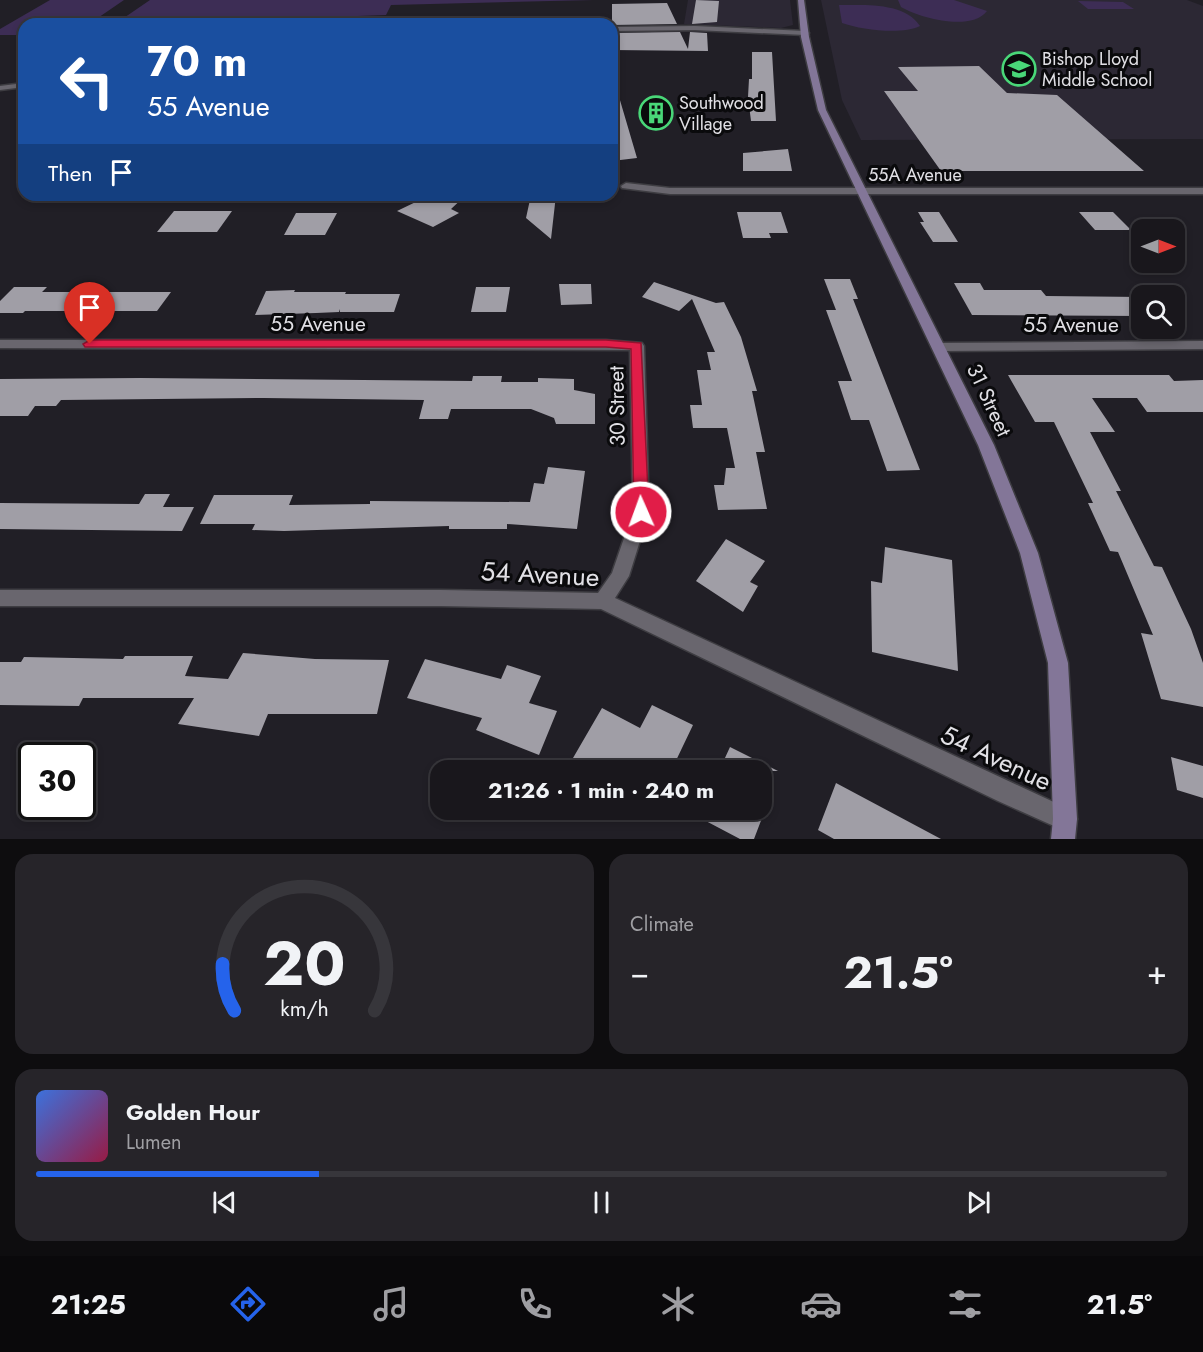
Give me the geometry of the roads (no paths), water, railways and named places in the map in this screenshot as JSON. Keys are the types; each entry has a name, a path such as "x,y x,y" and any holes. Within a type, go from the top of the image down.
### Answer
{"street":[{"name":"31 Street","path":"801,0 805,33 822,110 986,445 1029,554 1058,663 1064,829"},
{"path":"618,29 695,28 805,33"},
{"path":"0,88 18,86"},
{"name":"55A Avenue","path":"626,186 670,191 1203,191"},
{"name":"55 Avenue","path":"0,344 606,344 637,346"},
{"name":"55 Avenue","path":"939,347 1203,345"},
{"name":"30 Street","path":"603,601 620,576 641,512 637,346"},
{"name":"54 Avenue","path":"0,598 441,598 603,601 1006,794 1064,829"}],"place":[{"name":"Bishop Lloyd Middle School","path":"1019,69"},
{"name":"Southwood Village","path":"656,113"}]}
